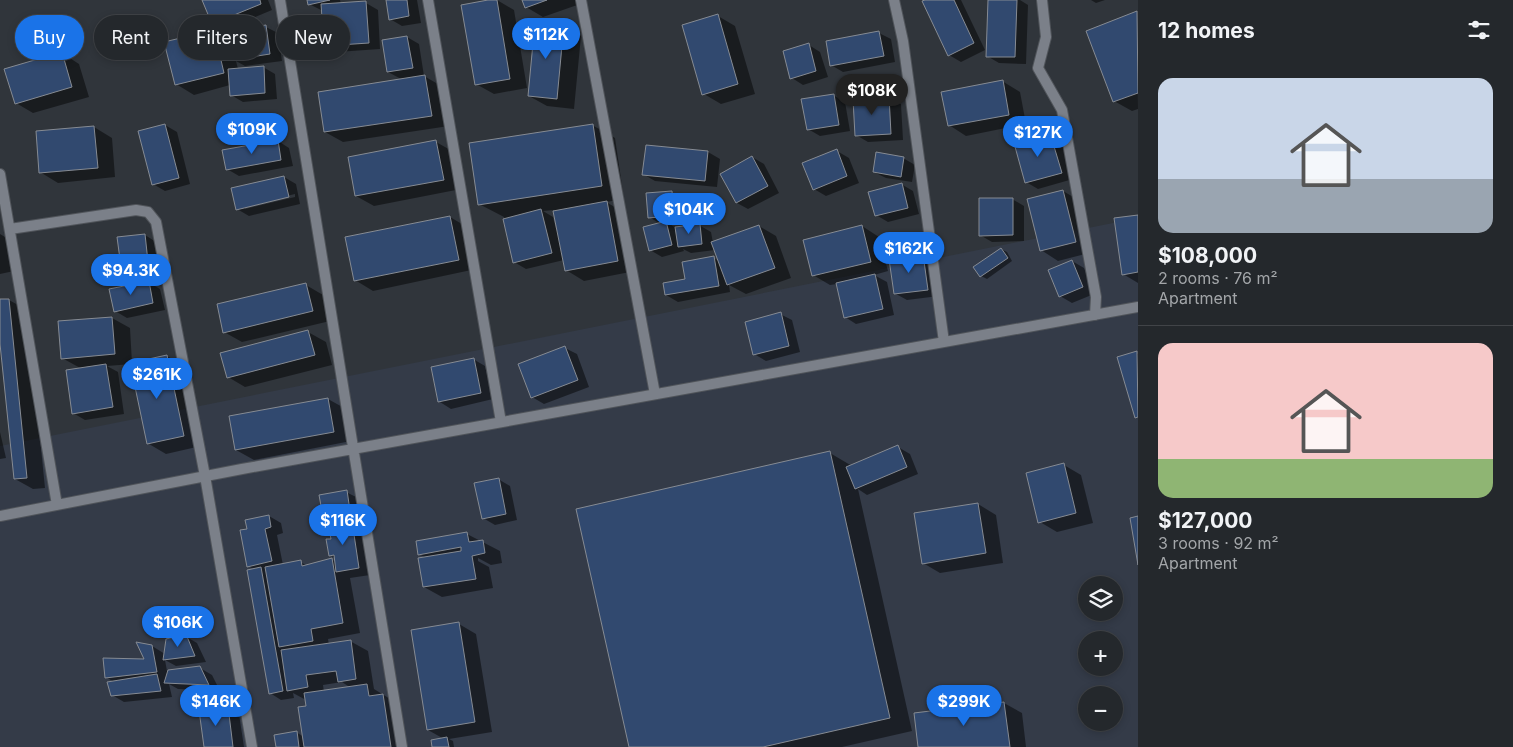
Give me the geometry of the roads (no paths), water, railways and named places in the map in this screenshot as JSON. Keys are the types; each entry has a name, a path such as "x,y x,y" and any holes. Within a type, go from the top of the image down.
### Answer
{"street":[{"path":"280,0 402,747"},
{"path":"428,0 500,422"},
{"path":"581,0 655,394"},
{"path":"894,0 902,40 944,342"},
{"path":"1042,0 1046,37 1038,68 1062,110 1096,297 1095,315"},
{"path":"0,174 57,504"},
{"path":"10,229 136,210 148,212 156,222 205,476 252,747"},
{"path":"0,516 205,476 1138,307"}]}
